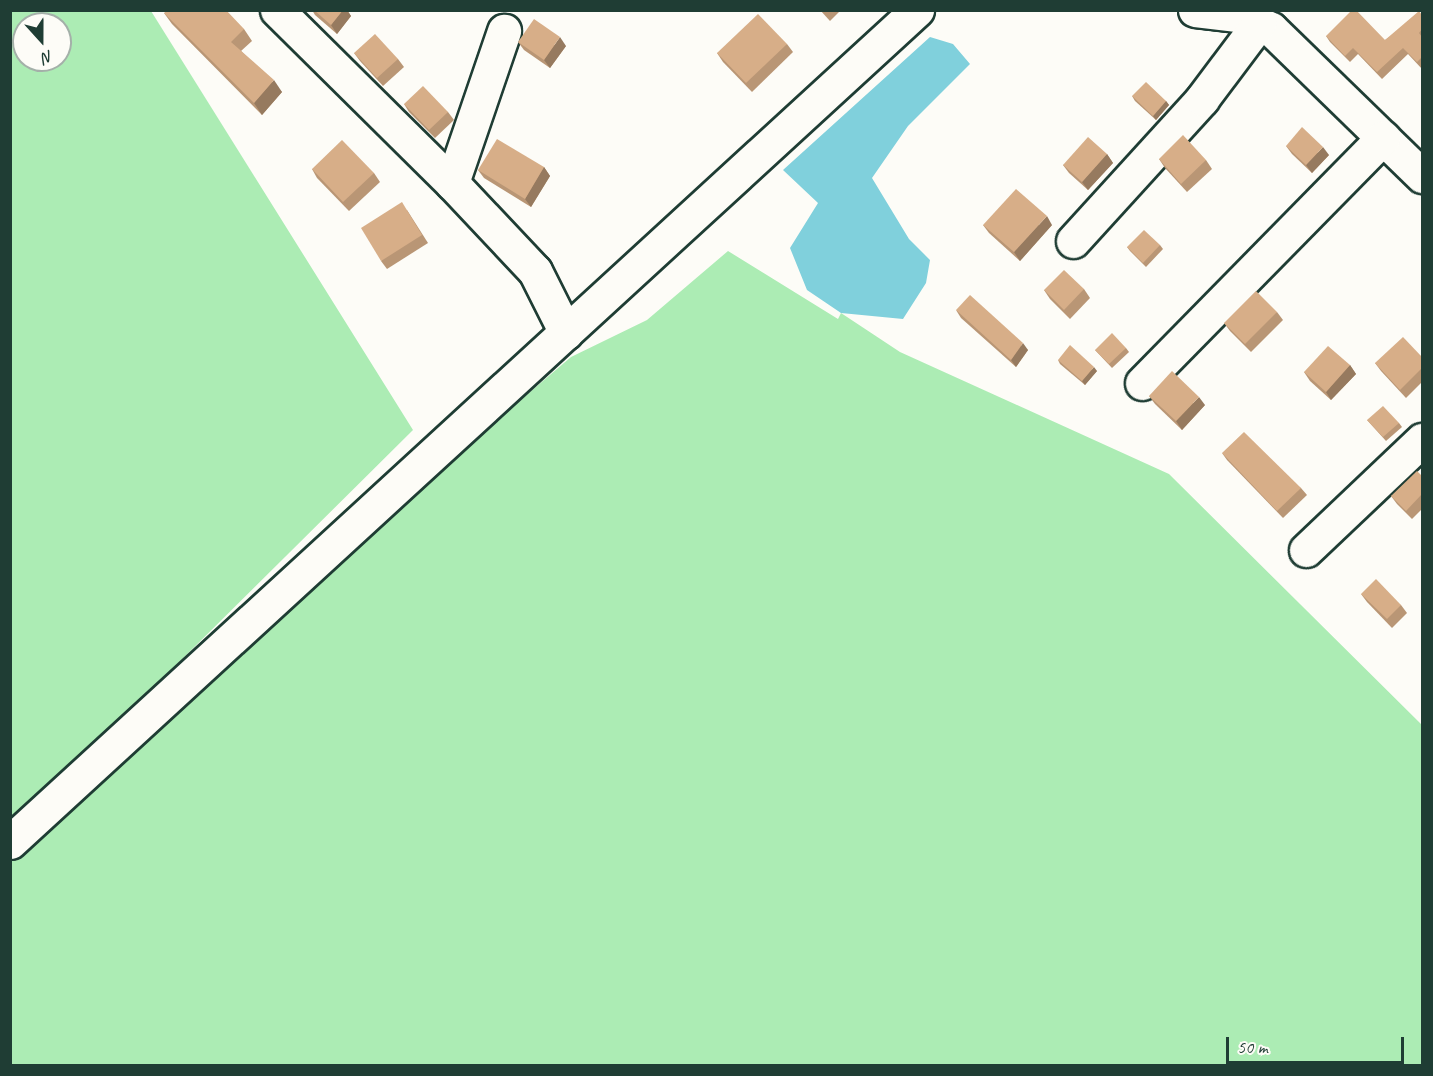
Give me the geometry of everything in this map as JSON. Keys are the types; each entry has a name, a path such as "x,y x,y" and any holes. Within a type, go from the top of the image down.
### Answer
{"street":[{"path":"277,10 452,183 535,271 566,333"},
{"path":"10,842 917,10"},
{"path":"1195,10 1244,16 1272,29 1305,58 1422,176"},
{"path":"1072,241 1202,99 1259,23"},
{"path":"452,183 504,31"},
{"path":"1142,382 1383,138"},
{"path":"1306,550 1422,440"}],"green space":[{"path":"11,11 151,11 413,430 11,829"},
{"path":"728,251 838,319 841,313 900,352 1169,474 1422,725 1422,1065 11,1066 11,859 436,472 571,357 647,320"}],"water":[{"path":"930,37 953,44 970,64 908,126 872,178 909,239 930,260 926,283 903,319 841,313 807,290 790,248 818,203 783,170"}],"building":[{"path":"167,10 226,10 244,29 231,42 274,80 254,103 164,13"},
{"path":"314,10 343,10 331,25"},
{"path":"1352,10 1356,10 1385,40 1419,11 1422,15 1422,29 1419,33 1422,37 1422,57 1417,62 1403,48 1377,72 1353,48 1345,56 1326,36"},
{"path":"758,14 787,44 746,83 717,53"},
{"path":"534,19 560,37 544,60 518,42"},
{"path":"375,34 398,59 377,78 354,53"},
{"path":"1146,82 1166,101 1153,116 1132,96"},
{"path":"423,86 448,112 429,130 404,104"},
{"path":"1302,127 1323,147 1306,165 1286,146"},
{"path":"1183,135 1206,160 1181,184 1159,159"},
{"path":"1088,137 1107,154 1082,182 1063,165"},
{"path":"497,139 544,167 525,199 478,170"},
{"path":"342,140 374,173 343,202 312,169"},
{"path":"1016,189 1047,216 1014,252 983,225"},
{"path":"402,202 422,235 381,261 361,228"},
{"path":"1144,230 1160,245 1143,263 1127,247"},
{"path":"1064,270 1084,289 1064,310 1044,290"},
{"path":"1256,291 1277,312 1245,344 1224,323"},
{"path":"970,295 1023,343 1011,360 956,310"},
{"path":"1112,333 1126,348 1109,364 1095,350"},
{"path":"1403,337 1422,357 1422,368 1400,390 1375,363"},
{"path":"1070,345 1094,367 1082,381 1058,360"},
{"path":"1328,346 1350,365 1326,392 1304,372"},
{"path":"1172,371 1199,397 1176,421 1149,396"},
{"path":"1383,406 1399,423 1383,437 1367,420"},
{"path":"1244,432 1301,488 1277,511 1222,453"},
{"path":"1417,471 1422,476 1422,494 1406,511 1391,496"},
{"path":"1376,579 1401,605 1387,619 1361,594"}]}
